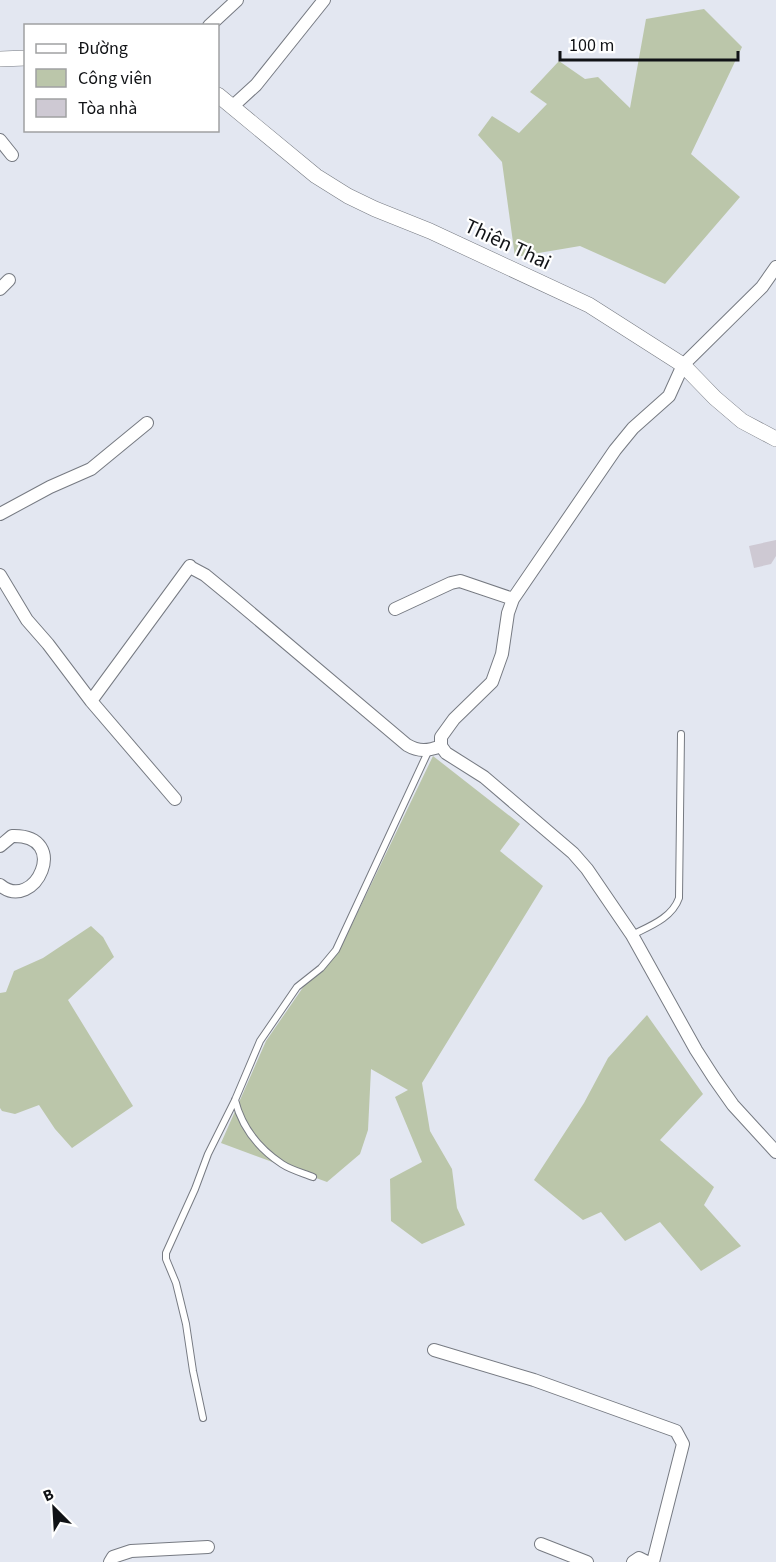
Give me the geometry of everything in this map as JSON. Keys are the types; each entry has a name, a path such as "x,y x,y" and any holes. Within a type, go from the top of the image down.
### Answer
{"street":[{"path":"211,24 237,0"},
{"path":"233,106 256,85 324,0"},
{"path":"0,59 24,58"},
{"name":"Thiên Thai","path":"219,96 316,176 348,196 375,210 430,231 589,305 683,365 715,398 742,421 776,439"},
{"path":"0,140 12,155"},
{"path":"436,748 454,719 492,682 502,654 513,599 615,450 633,428 669,396 683,365 762,287 776,267"},
{"path":"0,514 50,487 91,469 147,423"},
{"path":"91,701 190,567 205,575 407,745 416,750 436,748 484,777 573,853 587,868 632,935 714,1078 733,1105 776,1152"},
{"path":"0,574 27,620 91,701 176,799"},
{"path":"395,609 460,581 513,599"},
{"path":"0,846 12,836 29,838 41,849 45,859 42,872 31,885 13,891 0,885"},
{"path":"434,1350 534,1380 676,1431 683,1444 653,1562"},
{"path":"541,1544 587,1562"},
{"path":"110,1562 113,1557 131,1551 208,1547"},
{"path":"633,1562 639,1558 647,1562"}],"lane":[{"path":"632,935 667,916 676,907 679,898 681,734"},
{"path":"203,1418 186,1324 166,1253 260,1041 297,987 321,968 336,950 427,754 436,748"},
{"path":"235,1100 240,1118 249,1133 265,1150 283,1165 313,1177"}],"green space":[{"path":"704,9 742,47 691,154 740,197 665,284 580,246 515,257 502,162 478,135 492,116 519,133 547,104 530,92 559,61 585,79 598,77 630,108 646,19"},
{"path":"433,756 520,824 500,851 543,886 422,1083 430,1131 452,1169 457,1208 465,1225 422,1244 391,1221 390,1179 422,1162 395,1097 408,1090 371,1069 368,1130 360,1154 327,1182 221,1143 266,1041 306,983 340,949"},
{"path":"91,926 103,937 114,957 68,1000 133,1106 72,1148 55,1129 39,1105 15,1114 2,1111 0,1108 0,993 6,992 14,971 43,958"},
{"path":"647,1015 703,1094 660,1140 714,1187 704,1205 741,1246 701,1271 660,1222 625,1241 601,1212 583,1220 534,1180 584,1103 608,1058"}],"building":[{"path":"776,540 776,556 771,564 754,568 749,546"}]}
